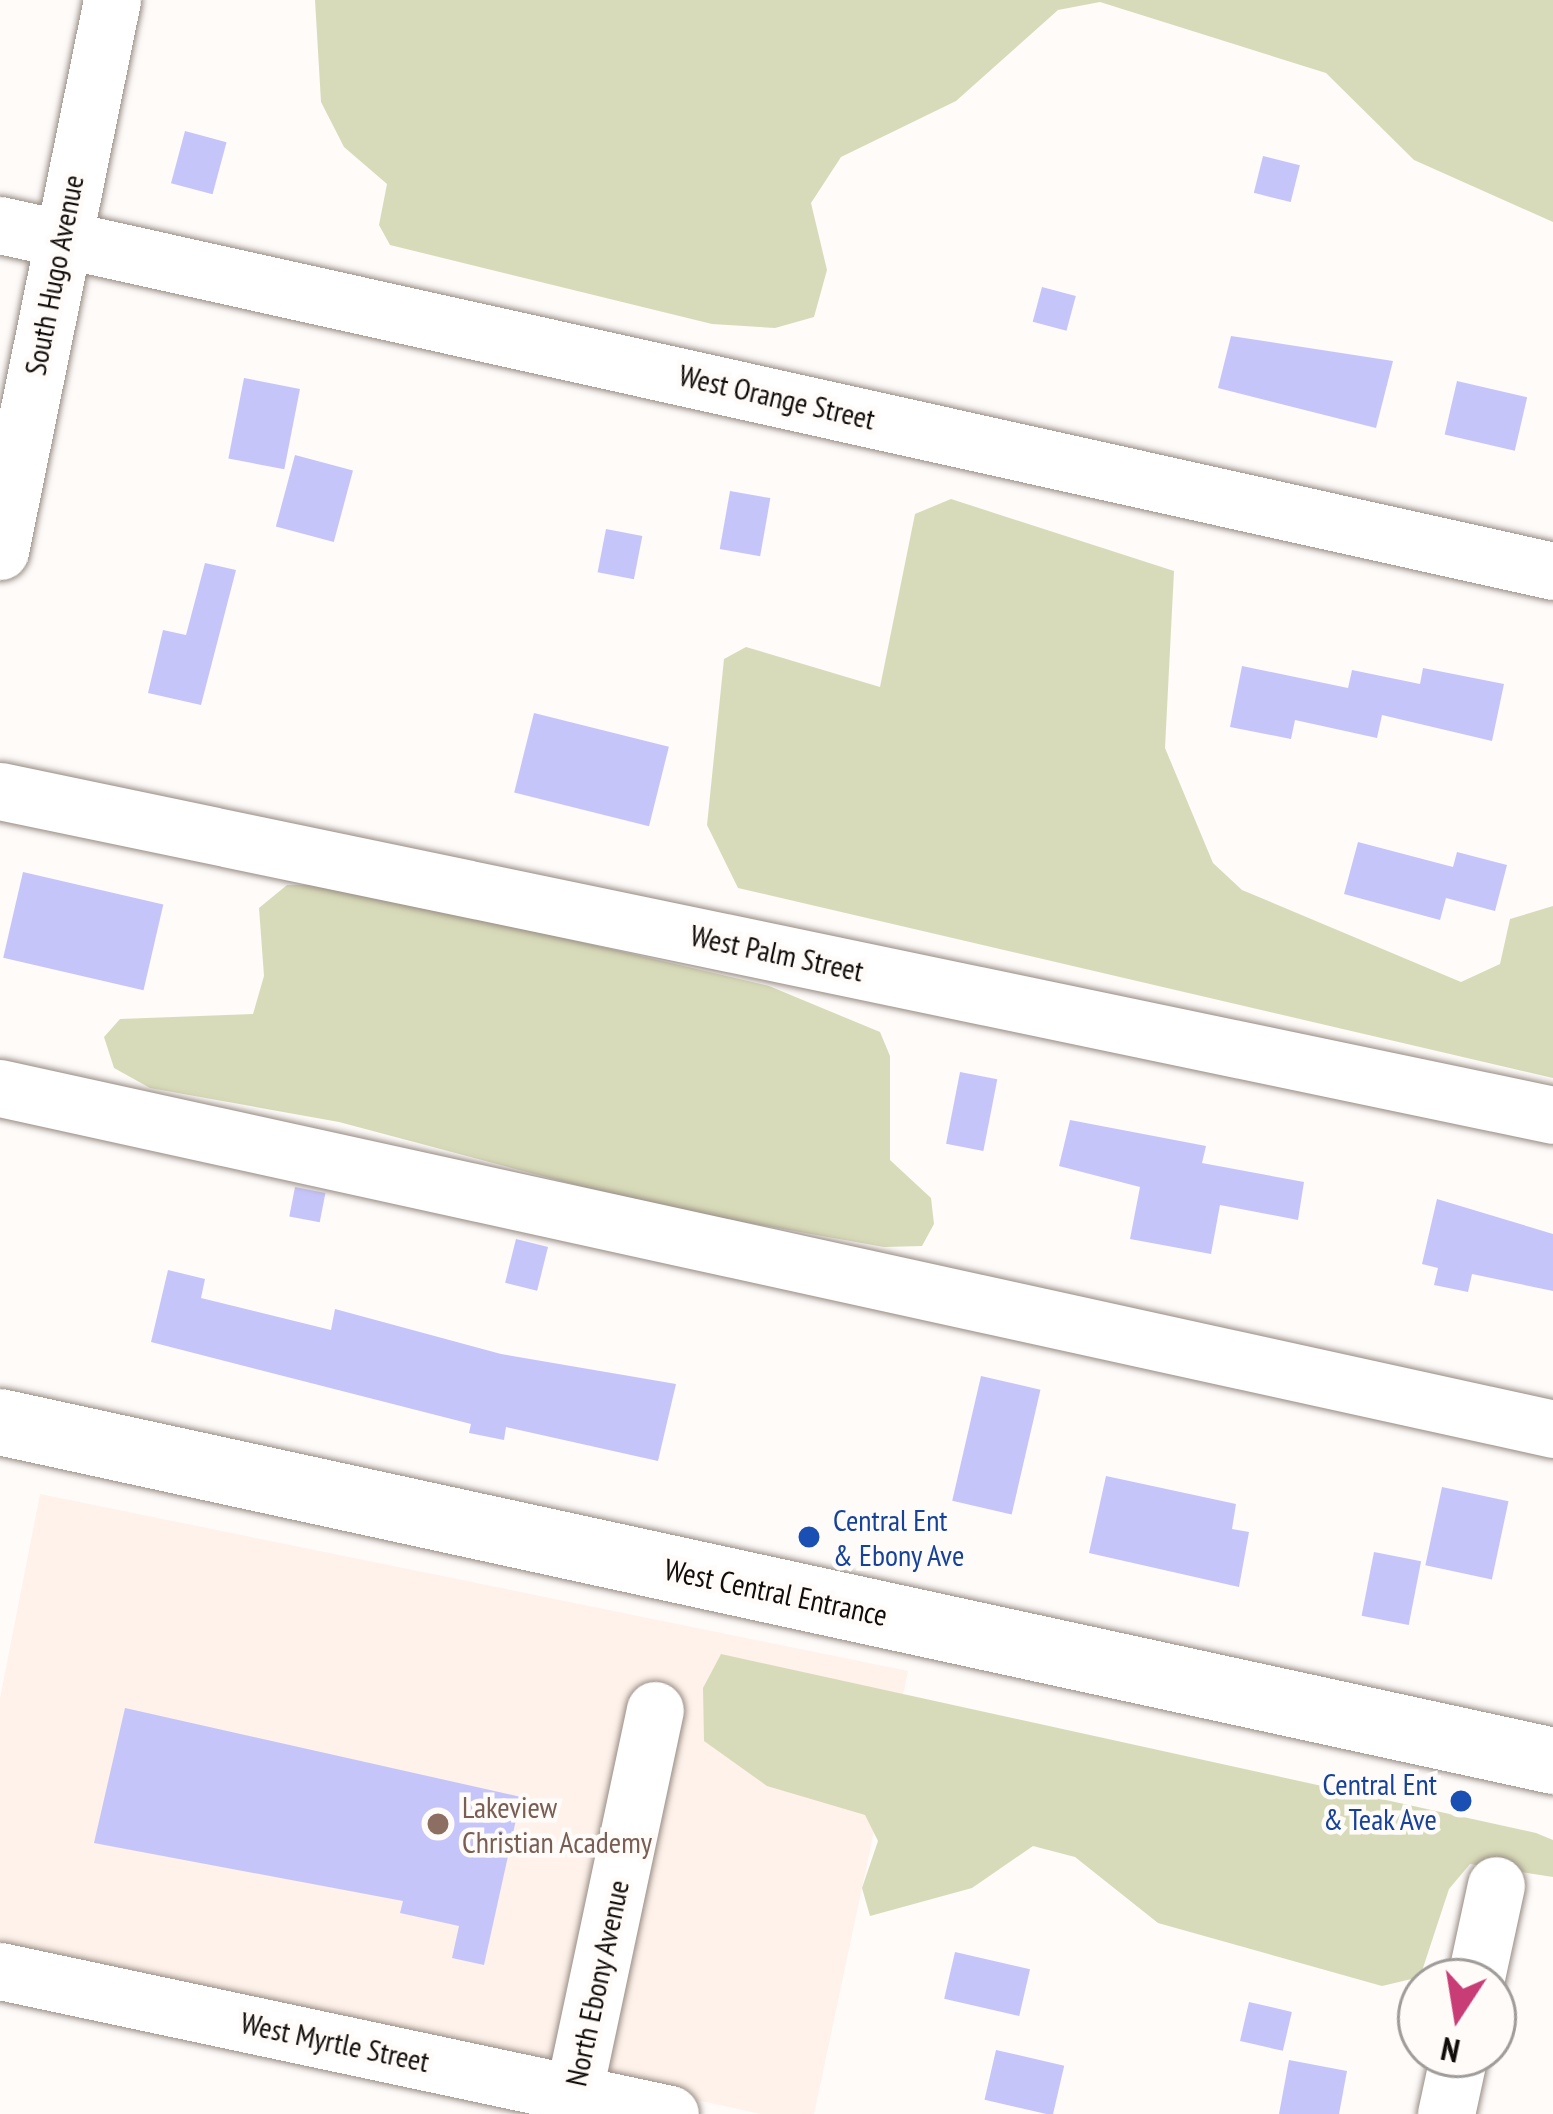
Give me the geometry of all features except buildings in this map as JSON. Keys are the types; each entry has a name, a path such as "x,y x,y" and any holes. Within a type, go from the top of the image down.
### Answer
{"highway":[{"name":"West Central Entrance","path":"0,1421 1553,1761"}],"street":[{"name":"South Hugo Avenue","path":"0,551 112,0"},
{"name":"West Orange Street","path":"0,225 1553,572"},
{"name":"West Palm Street","path":"0,790 1553,1115"},
{"path":"0,1088 1553,1429"},
{"name":"North Ebony Avenue","path":"572,2103 656,1710"},
{"path":"1480,1958 1496,1885"},
{"name":"West Myrtle Street","path":"0,1971 572,2103 670,2114"},
{"path":"1446,2114 1454,2078"}],"shaded area":[{"name":"Lakeview Christian Academy","path":"40,1494 908,1671 814,2114 761,2114 0,1949 0,1699"}],"green space":[{"path":"315,0 1553,0 1553,222 1414,160 1326,73 1100,2 1058,10 956,101 841,157 811,203 827,270 814,317 775,328 712,324 390,245 379,225 387,184 344,147 321,102"},
{"path":"951,499 1174,571 1165,748 1213,863 1242,890 1461,982 1500,964 1510,919 1553,906 1553,1078 738,888 707,825 724,659 746,647 880,687 915,514"},
{"path":"287,885 337,885 769,986 880,1032 890,1056 890,1160 931,1198 934,1224 922,1246 884,1247 659,1207 339,1122 150,1088 114,1068 104,1037 120,1019 253,1014 264,976 259,908"},
{"path":"721,1654 1536,1833 1553,1840 1553,1877 1470,1864 1449,1889 1426,1958 1397,1958 1397,1982 1382,1986 1158,1923 1075,1857 1033,1846 972,1888 870,1916 862,1888 878,1841 865,1815 767,1786 704,1741 703,1688"}],"place":[{"name":"Central Ent & Ebony Ave","path":"809,1537"},
{"name":"Central Ent & Teak Ave","path":"1461,1801"},
{"name":"Lakeview Christian Academy","path":"438,1824"}]}
